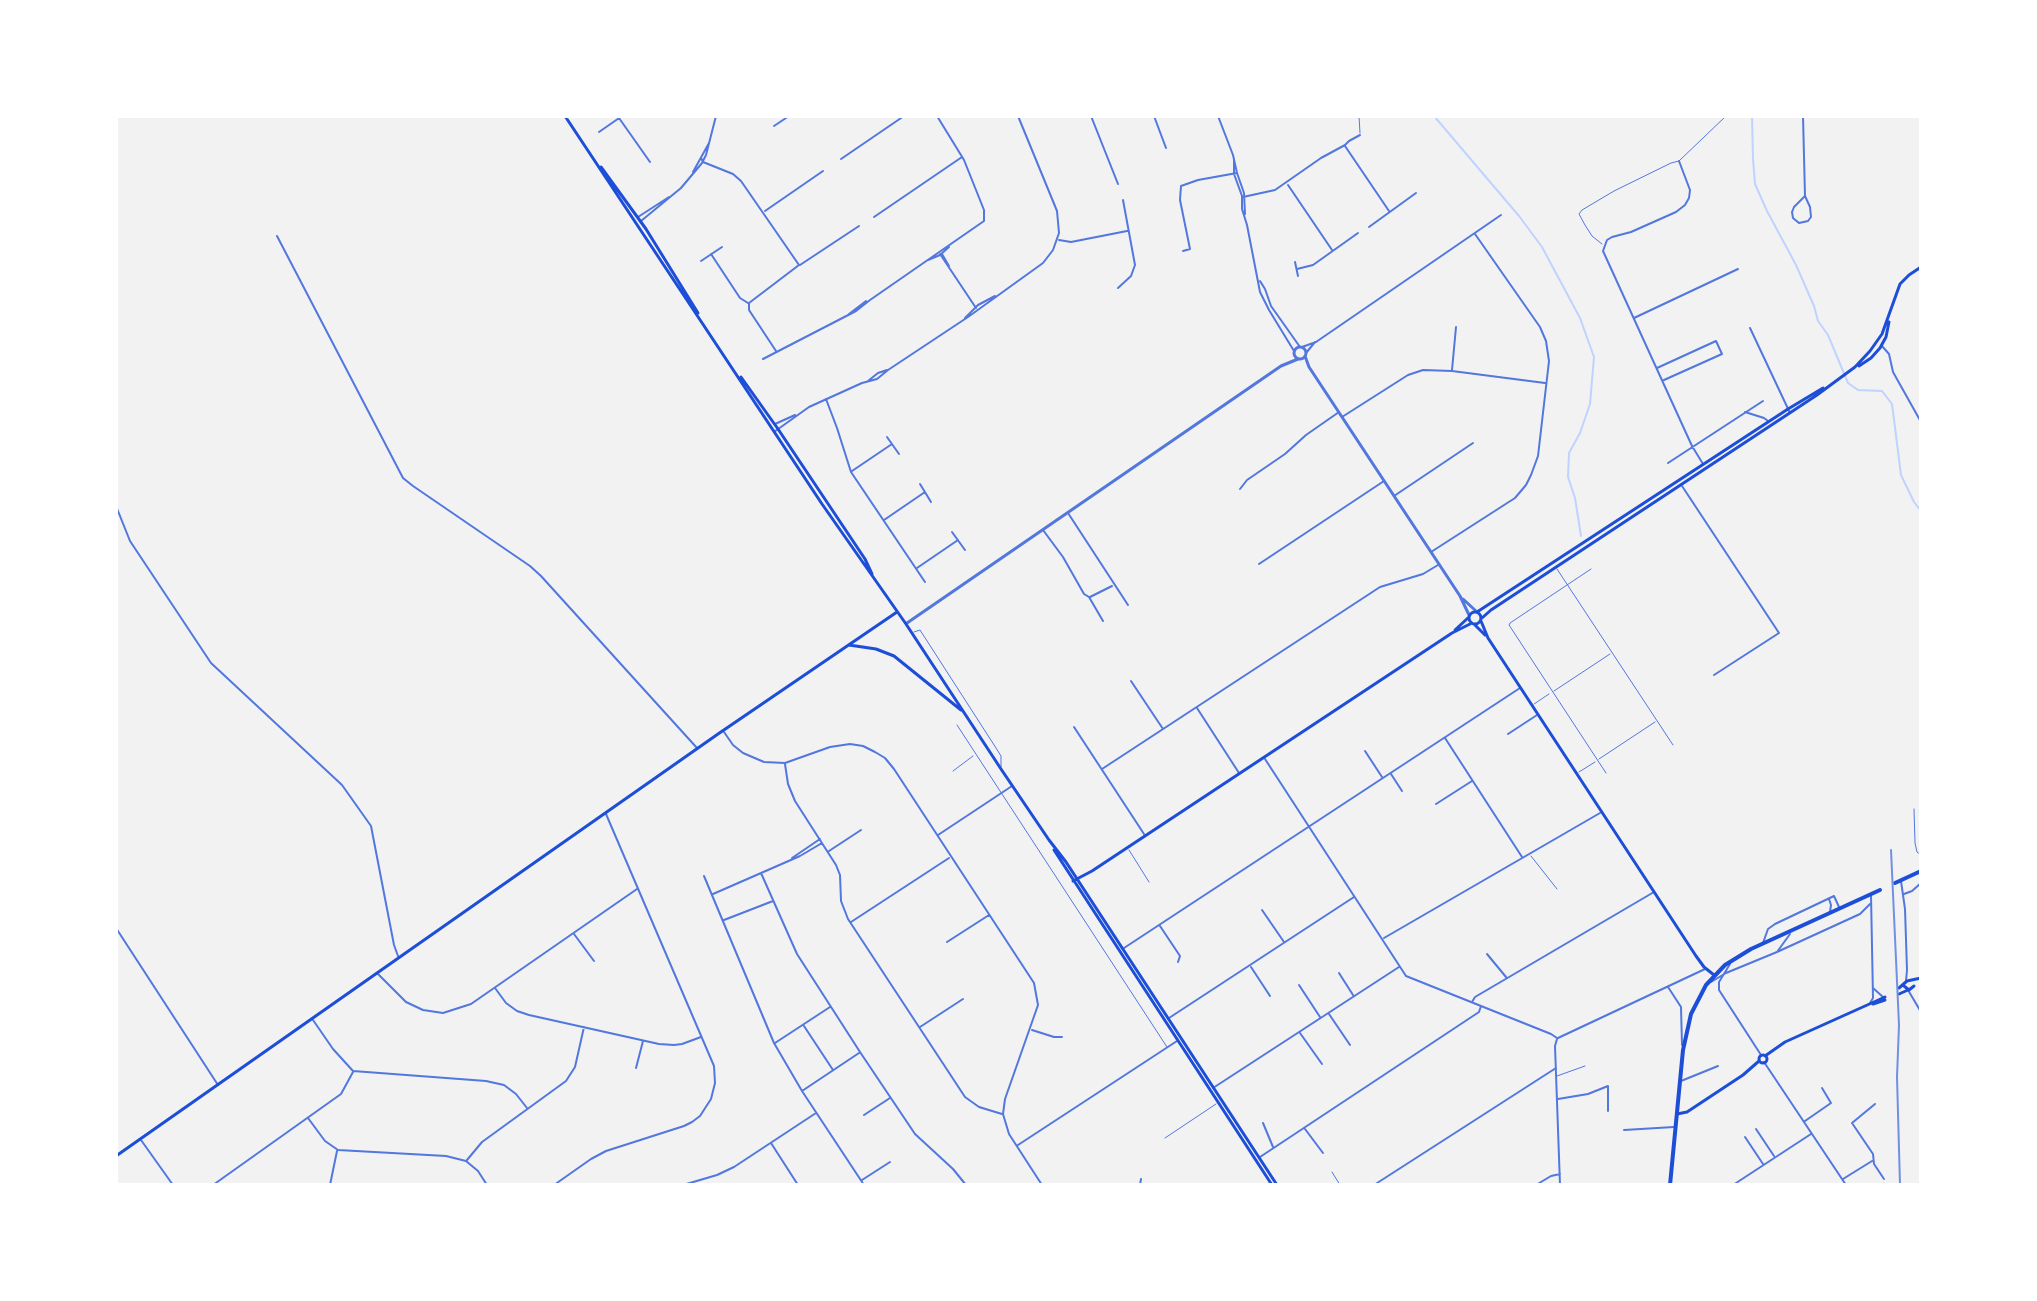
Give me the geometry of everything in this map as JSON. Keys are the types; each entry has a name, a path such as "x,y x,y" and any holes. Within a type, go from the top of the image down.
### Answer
{"highway":[{"path":"1895,883 1921,871"},
{"path":"1670,1185 1683,1050 1689,1020 1706,985 1733,960 1763,943 1880,890"}],"main road":[{"path":"565,116 861,562 912,633 1274,1185"},
{"path":"1852,369 1877,342 1890,316 1900,284 1921,267"},
{"path":"1076,881 1452,633 1481,620 1704,466 1871,358 1882,345 1890,316"},
{"path":"1452,633 1469,616 1680,483"},
{"path":"116,1156 897,612"},
{"path":"1476,612 1488,638 1654,892 1706,969 1714,975"},
{"path":"1469,616 1488,638"},
{"path":"848,645 876,649 894,656 964,713"},
{"path":"1921,979 1911,988 1899,991 1906,982 1921,979"},
{"path":"1906,982 1913,983 1911,988"},
{"path":"1906,982 1911,988"},
{"path":"1677,1114 1687,1112 1743,1075 1762,1062 1758,1059 1763,1055 1785,1042 1884,998"}],"street":[{"path":"637,221 691,177 703,159 716,116"},
{"path":"778,116 781,122"},
{"path":"774,126 789,116"},
{"path":"841,159 904,116"},
{"path":"763,359 849,315 983,223 986,218 984,210 962,157 937,116"},
{"path":"776,430 826,399 888,370 1043,263 1058,239 1057,211 1018,116"},
{"path":"1091,116 1118,184"},
{"path":"1154,116 1166,148"},
{"path":"1218,116 1244,197 1245,217 1260,290 1267,306 1294,352 1309,367 1460,596 1469,616"},
{"path":"1803,116 1805,196 1811,217 1799,223 1792,212 1805,196"},
{"path":"599,132 621,117 650,162"},
{"path":"1244,197 1271,192 1360,135"},
{"path":"852,142 857,148"},
{"path":"1158,145 1164,142"},
{"path":"1345,145 1389,211"},
{"path":"638,158 644,154"},
{"path":"874,217 962,157"},
{"path":"703,159 741,181 799,265"},
{"path":"1679,161 1690,190 1685,205 1631,232 1612,237 1607,240 1603,251 1704,466"},
{"path":"1105,170 1112,168"},
{"path":"762,212 823,171"},
{"path":"805,174 809,180"},
{"path":"1190,249 1180,200 1181,186 1235,174"},
{"path":"1286,183 1332,250"},
{"path":"1369,227 1416,193"},
{"path":"1118,288 1133,273 1135,265 1123,200"},
{"path":"906,624 1281,366 1301,347 1316,342 1501,215"},
{"path":"749,303 799,265 845,239 859,226"},
{"path":"1058,239 1071,242 1129,230"},
{"path":"1297,269 1313,265 1358,233"},
{"path":"1431,552 1515,498 1526,485 1538,456 1549,354 1544,335 1475,234"},
{"path":"277,236 403,478 541,576 698,749"},
{"path":"701,261 722,247"},
{"path":"1183,251 1198,248"},
{"path":"711,254 740,298 749,303"},
{"path":"941,254 977,307"},
{"path":"1295,262 1298,276"},
{"path":"1633,319 1738,269"},
{"path":"1259,280 1270,304 1306,355 1309,367"},
{"path":"1125,281 1129,286"},
{"path":"749,303 749,310 777,352"},
{"path":"1452,371 1456,327"},
{"path":"1750,328 1789,411"},
{"path":"1656,369 1716,341 1722,354 1662,381"},
{"path":"1281,366 1306,355 1316,342"},
{"path":"1877,342 1889,352 1893,372 1921,422"},
{"path":"1342,417 1408,375 1431,370 1546,383"},
{"path":"826,399 851,472 925,582"},
{"path":"1668,463 1763,401"},
{"path":"1240,489 1247,480 1339,412"},
{"path":"1745,412 1770,423"},
{"path":"772,425 797,415"},
{"path":"887,437 899,454"},
{"path":"1394,496 1473,443"},
{"path":"851,472 892,444"},
{"path":"1259,564 1384,481"},
{"path":"1680,483 1779,633 1714,675"},
{"path":"920,484 931,502"},
{"path":"883,521 925,492"},
{"path":"116,506 130,541 211,663 342,785 371,826 399,958"},
{"path":"1067,512 1128,605"},
{"path":"1042,529 1103,621"},
{"path":"952,532 965,550"},
{"path":"916,569 958,540"},
{"path":"1102,769 1380,587 1423,574 1439,564"},
{"path":"1089,597 1113,585"},
{"path":"1460,596 1476,612"},
{"path":"1131,681 1163,729"},
{"path":"1121,950 1521,687"},
{"path":"1196,707 1239,773"},
{"path":"1508,734 1538,714"},
{"path":"1074,727 1145,835"},
{"path":"723,731 733,745 750,757 771,763 785,763 838,745 850,744 868,748 885,758 894,769 1034,983 1038,1005 1005,1099 1003,1114 1007,1129 1042,1185"},
{"path":"1445,737 1523,858"},
{"path":"1365,751 1383,778"},
{"path":"1264,757 1410,979 1557,1038 1706,969"},
{"path":"785,763 793,796 838,871 842,905 850,922 965,1097 979,1107 1003,1114"},
{"path":"1390,773 1402,791"},
{"path":"1436,804 1473,780"},
{"path":"937,835 1012,786"},
{"path":"1383,939 1602,812"},
{"path":"554,1185 606,1151 684,1126 700,1116 711,1099 715,1083 714,1066 605,813"},
{"path":"828,852 861,830"},
{"path":"712,894 788,861 821,841"},
{"path":"850,922 951,857"},
{"path":"761,873 797,954 860,1052 918,1138 966,1185"},
{"path":"704,876 774,1043 864,1185"},
{"path":"1901,880 1906,982"},
{"path":"1903,894 1921,883"},
{"path":"378,973 406,1002 423,1010 443,1013 471,1004 637,888"},
{"path":"1472,1003 1475,997 1654,892"},
{"path":"1869,1004 1873,987 1871,894"},
{"path":"1166,1020 1355,896"},
{"path":"1763,943 1773,925 1834,896 1840,908"},
{"path":"1829,899 1829,913"},
{"path":"723,921 773,901"},
{"path":"1706,985 1730,971 1856,916 1870,904"},
{"path":"1262,910 1284,943"},
{"path":"947,942 989,915"},
{"path":"1159,925 1180,956 1178,962"},
{"path":"116,928 218,1085"},
{"path":"1777,952 1793,930"},
{"path":"573,933 594,961"},
{"path":"1487,954 1507,978"},
{"path":"1733,960 1719,982 1719,988 1763,1055"},
{"path":"1249,965 1270,996"},
{"path":"1212,1089 1400,966"},
{"path":"1339,973 1354,996"},
{"path":"1299,985 1321,1018"},
{"path":"494,987 506,1003 517,1011 674,1045 701,1037"},
{"path":"1668,987 1681,1007 1683,1050"},
{"path":"1873,987 1884,998"},
{"path":"1911,988 1921,1012"},
{"path":"919,1028 963,999"},
{"path":"1257,1159 1479,1012 1481,1006"},
{"path":"774,1043 831,1007"},
{"path":"1329,1013 1350,1045"},
{"path":"312,1019 353,1071 486,1081 504,1085 527,1108"},
{"path":"803,1025 833,1070"},
{"path":"466,1161 482,1142 566,1081 575,1067 584,1027"},
{"path":"1031,1030 1062,1037"},
{"path":"1300,1032 1322,1064"},
{"path":"1557,1038 1560,1185"},
{"path":"636,1068 643,1040"},
{"path":"1017,1146 1179,1040"},
{"path":"802,1091 860,1052"},
{"path":"1762,1062 1846,1185"},
{"path":"1680,1082 1718,1066"},
{"path":"1374,1185 1556,1068"},
{"path":"213,1185 341,1094 353,1071"},
{"path":"1557,1100 1588,1094 1608,1086 1608,1111"},
{"path":"1804,1121 1831,1103 1822,1088"},
{"path":"864,1115 891,1097"},
{"path":"1875,1104 1852,1123 1873,1154 1874,1164 1884,1179"},
{"path":"683,1185 734,1167 817,1112"},
{"path":"308,1118 325,1141 338,1150 446,1156 466,1161 478,1171 487,1185"},
{"path":"1263,1123 1274,1148"},
{"path":"1624,1130 1675,1127"},
{"path":"1305,1128 1323,1153"},
{"path":"1756,1129 1775,1157"},
{"path":"1733,1185 1812,1133"},
{"path":"1745,1137 1763,1165"},
{"path":"140,1139 173,1185"},
{"path":"771,1143 798,1185"},
{"path":"330,1185 338,1150"},
{"path":"1842,1180 1873,1160"},
{"path":"861,1181 890,1162"},
{"path":"1536,1185 1560,1174"},
{"path":"1140,1185 1141,1179"}],"lane":[{"path":"1359,116 1360,135"},
{"path":"1604,246 1585,225 1579,214 1582,210 1614,191 1679,161 1726,116"},
{"path":"1555,567 1673,745"},
{"path":"1591,569 1509,625 1606,773"},
{"path":"912,633 920,630 1000,753 1001,769"},
{"path":"1532,705 1612,653"},
{"path":"1577,774 1657,721"},
{"path":"957,725 1167,1047"},
{"path":"953,771 976,755"},
{"path":"1914,809 1915,845 1921,855"},
{"path":"1127,847 1149,882"},
{"path":"1530,854 1557,889"},
{"path":"1556,1077 1585,1066"},
{"path":"1165,1138 1220,1102"},
{"path":"1332,1172 1340,1185"}],"waterway":[{"path":"1434,116 1542,247 1580,318 1594,357 1590,404 1569,453 1568,477 1581,536"},
{"path":"1752,116 1755,184 1796,265 1818,321 1828,335 1848,383 1858,390 1882,391 1892,404 1901,475 1921,511"}],"railway":[{"path":"1891,850 1899,1025 1900,1185"}]}
